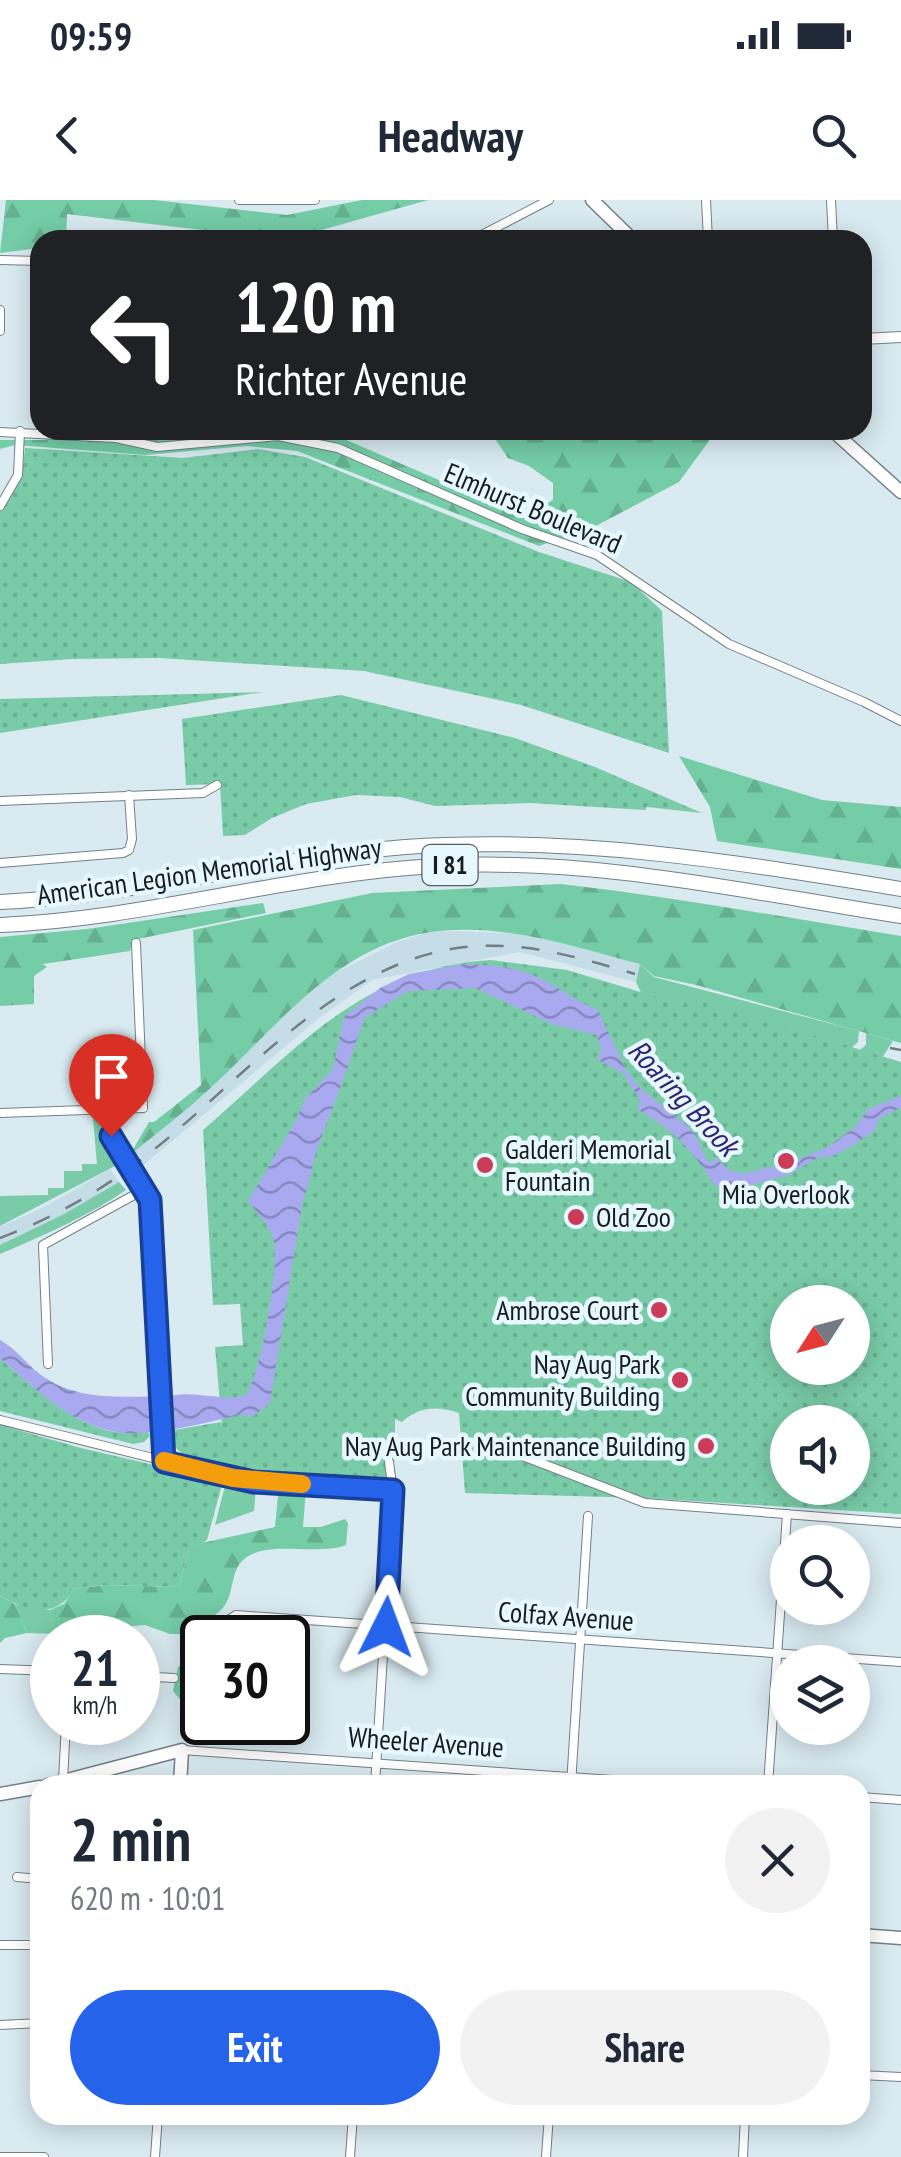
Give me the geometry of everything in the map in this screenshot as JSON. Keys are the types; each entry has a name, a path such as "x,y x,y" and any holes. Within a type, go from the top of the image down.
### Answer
{"highway":[{"name":"American Legion Memorial Highway","path":"0,902 79,894 363,851 501,844 669,852 901,889"},
{"name":"American Legion Memorial Highway","path":"0,925 79,918 381,870 492,864 633,874 901,916"}],"main road":[{"path":"592,200 624,230"},
{"path":"843,440 901,492"},
{"path":"181,1775 182,1750"},
{"name":"Wheeler Avenue","path":"85,1775 182,1750"},
{"path":"0,1794 30,1789"},
{"path":"870,1936 901,1938"}],"street":[{"path":"239,200 314,200"},
{"path":"495,230 549,200"},
{"path":"706,200 708,230"},
{"path":"831,200 832,230"},
{"path":"0,260 30,262"},
{"path":"0,310 0,331"},
{"path":"872,339 901,338"},
{"name":"Elmhurst Boulevard","path":"0,432 30,432"},
{"path":"0,506 18,475 20,432"},
{"name":"Elmhurst Boulevard","path":"125,440 157,447 234,440"},
{"name":"Elmhurst Boulevard","path":"298,440 338,448 522,529 597,555 730,644 901,722"},
{"path":"0,801 204,793 217,785"},
{"path":"0,863 129,850 129,795"},
{"path":"0,1113 143,1108 136,943"},
{"path":"107,1110 111,1136 150,1200 164,1462"},
{"path":"48,1364 43,1245 145,1189"},
{"path":"0,1420 254,1482 393,1490"},
{"path":"520,1455 645,1504 901,1523"},
{"path":"376,1775 393,1490 390,1462"},
{"path":"778,1645 787,1514"},
{"path":"571,1775 588,1516"},
{"name":"Colfax Avenue","path":"310,1621 770,1653"},
{"name":"Colfax Avenue","path":"870,1660 901,1662"},
{"path":"0,1670 30,1671"},
{"path":"160,1677 174,1678"},
{"path":"62,1775 64,1745"},
{"path":"769,1775 771,1745"},
{"name":"Wheeler Avenue","path":"182,1750 503,1775"},
{"path":"870,1798 901,1800"},
{"path":"17,1877 30,1878"},
{"path":"0,1945 30,1944"},
{"path":"0,2025 30,2024"},
{"path":"870,2075 901,2078"},
{"path":"155,2157 157,2125"},
{"path":"350,2157 352,2125"},
{"path":"546,2157 548,2125"},
{"path":"743,2157 745,2125"},
{"path":"0,2156 44,2157"}],"shaded area":[{"path":"430,932 526,934 640,964 636,982 520,952 372,980 318,1019 140,1168 129,1156 206,1092 292,1007 333,974 397,942"},
{"path":"138,1062 141,1106 94,1110 89,1066"},
{"path":"110,1169 119,1182 0,1245 0,1227"}],"green space":[{"path":"6,200 154,200 287,215 362,200 428,200 322,230 202,230 67,214 66,230 30,230 30,249 0,253"},
{"path":"0,440 346,440 522,516 553,500 553,483 529,466 508,458 496,440 710,440 679,482 592,528 539,546 297,451 247,446 145,455 15,445 0,449"},
{"path":"25,448 183,458 258,449 305,457 539,552 631,582 662,611 669,753 521,705 364,671 159,658 0,664 0,509 22,474"},
{"path":"263,692 0,733 0,699"},
{"path":"341,695 515,738 702,813 530,803 435,806 400,797 356,795 306,804 245,835 223,836 220,784 186,785 182,719"},
{"path":"679,756 822,800 901,807 901,869 717,841 710,807"},
{"path":"561,884 901,936 901,1043 654,976 640,964 563,943 484,930 431,932 396,940 335,973 196,1101 129,1156 149,1122 201,1085 193,930 372,893"},
{"path":"263,903 266,913 133,940 130,951 43,964 47,967 34,976 34,1004 0,1006 0,937 87,929"},
{"path":"491,960 567,970 684,1005 687,997 901,1062 901,1514 645,1498 465,1493 459,1413 444,1409 422,1410 402,1422 395,1419 395,1460 384,1484 246,1474 195,1461 177,1449 168,1431 221,1422 222,1426 215,1347 243,1345 240,1304 213,1305 203,1130 333,1018 404,979 445,966"},
{"path":"640,964 654,977 859,1031 858,1042 851,1048 856,1053 866,1045 866,1033 893,1041 878,1064 642,995 636,982"},
{"path":"98,1116 115,1166 0,1226 0,1196 48,1195 48,1188 64,1188 64,1171 82,1171 82,1164 97,1164 93,1118"},
{"path":"119,1182 126,1190 111,1200 0,1254 0,1245"},
{"path":"0,1358 54,1403 84,1422 115,1432 148,1432 150,1436 133,1444 0,1411"},
{"path":"0,1425 223,1481 207,1540 188,1552 179,1587 107,1585 74,1589 59,1605 41,1610 0,1596"},
{"path":"226,1482 256,1488 254,1511 215,1525"},
{"path":"279,1486 306,1488 303,1527 321,1527 345,1519 346,1545 270,1549 249,1556 236,1570 226,1604 219,1612 180,1615 180,1634 160,1630 160,1615 51,1615 50,1610 64,1604 74,1589 107,1585 179,1587 188,1552 197,1544 275,1527"},
{"path":"0,1596 15,1604 27,1633 0,1643"},
{"path":"15,1604 50,1610 51,1615 30,1615 27,1633"},
{"path":"180,1666 180,1699 173,1691"}],"water":[{"path":"465,964 527,973 598,1010 625,1069 640,1088 686,1125 708,1162 712,1163 715,1157 729,1170 743,1174 794,1161 828,1147 855,1127 868,1109 901,1096 901,1108 879,1118 874,1131 850,1147 830,1157 819,1157 788,1175 732,1190 715,1186 682,1142 637,1109 640,1100 623,1073 598,1060 601,1049 597,1035 552,1024 475,988 408,991 364,1018 316,1153 303,1199 270,1403 252,1417 242,1414 158,1432 111,1431 66,1411 0,1358 0,1340 41,1375 87,1394 246,1395 263,1344 275,1254 270,1231 248,1201 305,1099 333,1069 344,1017 380,988 409,974"}],"railway":[{"path":"0,1238 60,1211 116,1178 302,1022 386,970 431,953 499,946 558,953 635,974"},
{"path":"890,1048 901,1050"}],"slow traffic":[{"path":"164,1461 254,1482 302,1484"}],"place":[{"name":"Mia Overlook","path":"786,1161"},
{"name":"Galderi Memorial Fountain","path":"485,1165"},
{"name":"Old Zoo","path":"576,1217"},
{"name":"Ambrose Court","path":"659,1310"},
{"name":"Nay Aug Park Community Building","path":"680,1380"},
{"name":"Nay Aug Park Maintenance Building","path":"706,1446"}],"route":[{"path":"111,1136 150,1200 164,1462 254,1482 393,1490 386,1627"}],"water label":[{"name":"Roaring Brook","path":"683,1098"}]}
